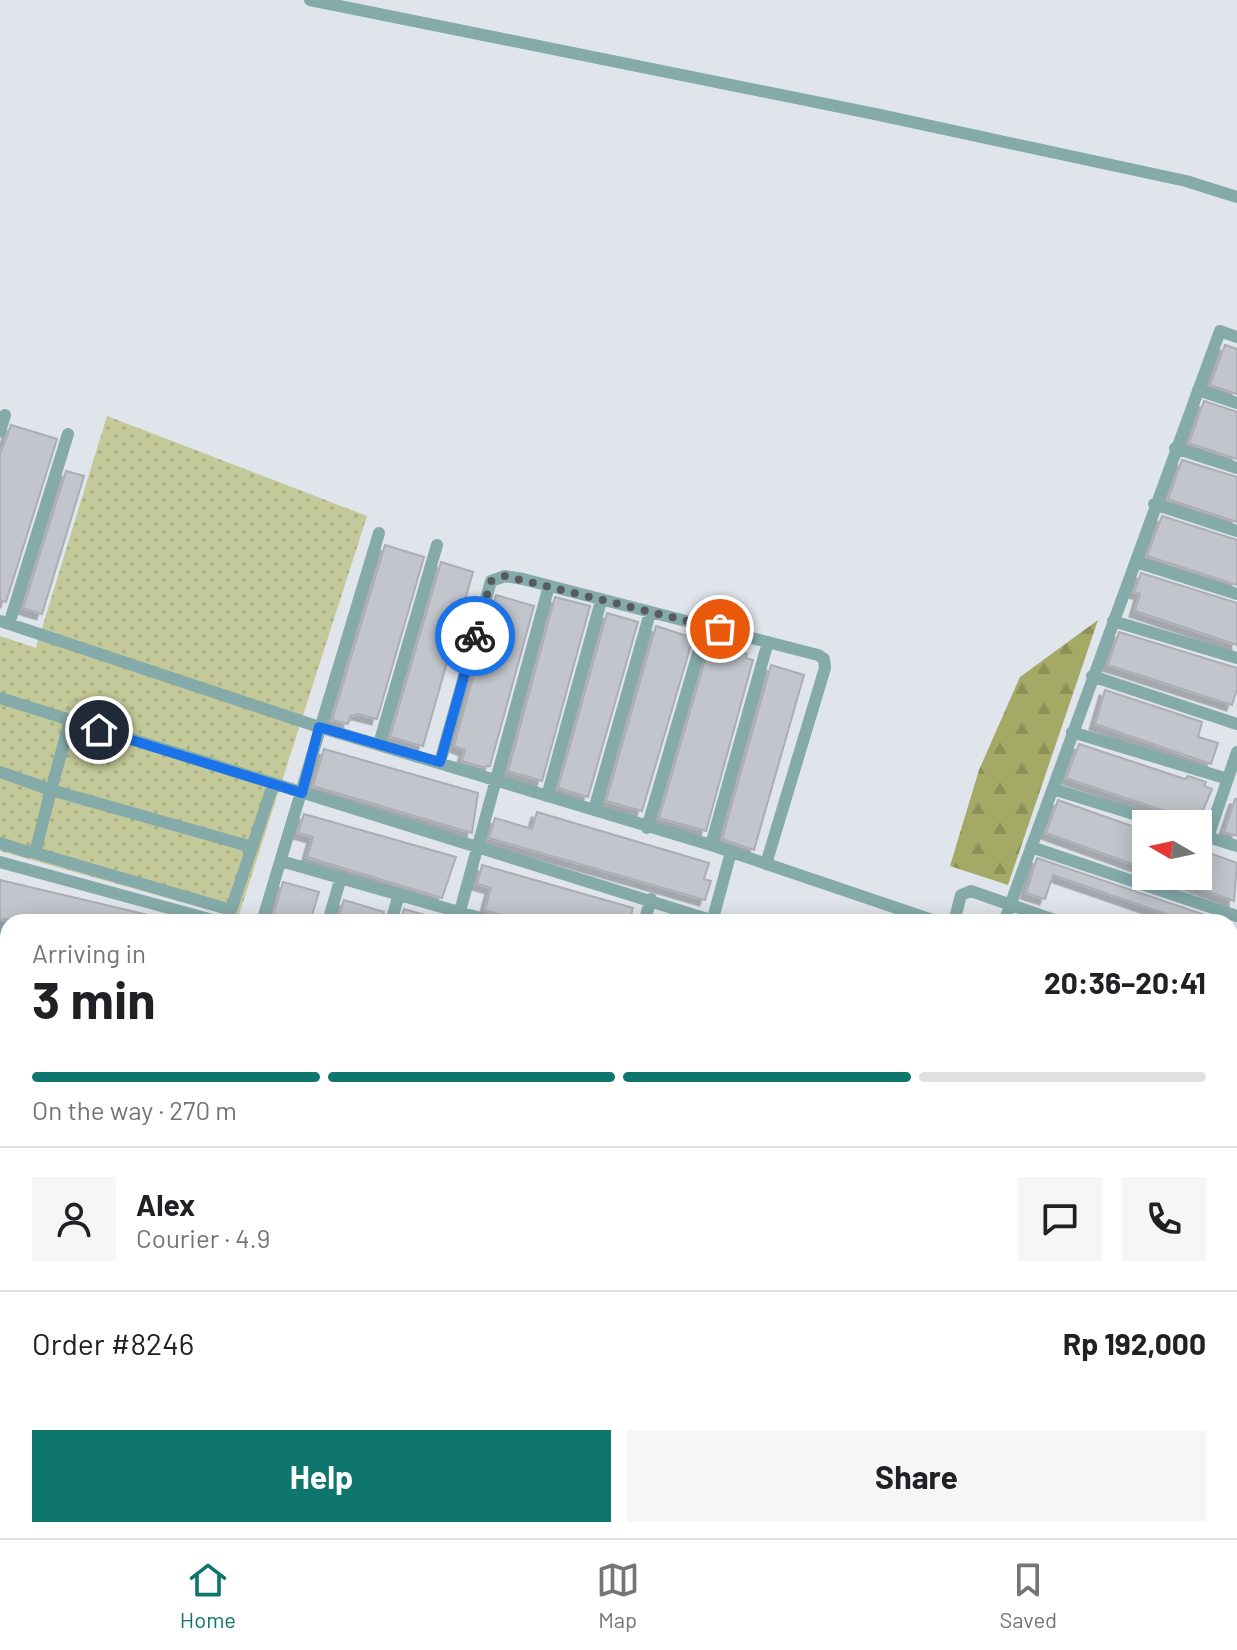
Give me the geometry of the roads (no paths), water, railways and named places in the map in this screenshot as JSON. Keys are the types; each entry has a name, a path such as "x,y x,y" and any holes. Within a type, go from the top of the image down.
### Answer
{"street":[{"path":"310,0 1155,174 1237,197"},
{"path":"1007,914 1136,562 1154,504 1220,331 1237,337"},
{"path":"1198,390 1237,403"},
{"path":"0,432 5,415"},
{"path":"68,434 4,623 319,727 711,845 914,914"},
{"path":"1175,448 1237,468"},
{"path":"1154,504 1237,531"},
{"path":"264,914 379,533"},
{"path":"379,744 437,545"},
{"path":"1136,562 1237,594"},
{"path":"440,762 491,581 505,576 818,655 824,659 825,668 766,864"},
{"path":"459,914 549,586"},
{"path":"547,796 601,601"},
{"path":"594,810 650,613"},
{"path":"1113,621 1237,658"},
{"path":"647,828 706,626"},
{"path":"711,845 768,642"},
{"path":"1092,676 1237,724"},
{"path":"0,698 692,914"},
{"path":"32,852 70,721"},
{"path":"1072,732 1228,779"},
{"path":"1212,815 1237,752"},
{"path":"0,772 51,790 252,847"},
{"path":"0,843 231,910 273,785"},
{"path":"1053,789 1132,813"},
{"path":"1212,838 1237,846"},
{"path":"1031,847 1231,914"},
{"path":"716,914 731,852"},
{"path":"281,861 399,894 450,914"},
{"path":"0,862 191,914"},
{"path":"330,914 341,877"},
{"path":"957,914 965,891 1039,914"},
{"path":"393,914 399,894"},
{"path":"646,914 651,899"}]}
